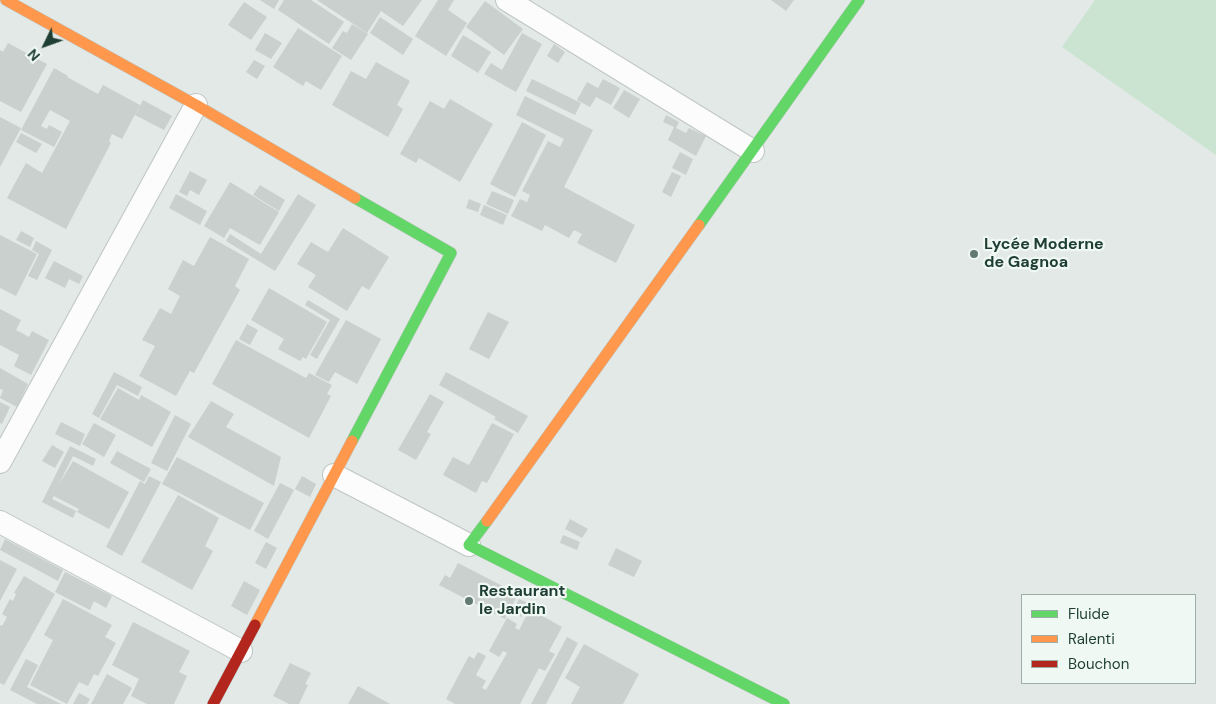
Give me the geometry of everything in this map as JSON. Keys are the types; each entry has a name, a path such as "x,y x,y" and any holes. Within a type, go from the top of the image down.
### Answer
{"street":[{"path":"6,0 196,105 451,253 213,704"},
{"path":"508,0 753,151"},
{"path":"469,545 860,0"},
{"path":"0,462 196,105"},
{"path":"334,475 784,704"},
{"path":"0,522 241,651"}],"green space":[{"path":"1095,0 1216,0 1216,155 1062,47"}],"building":[{"path":"260,0 279,0 274,9"},
{"path":"284,0 311,0 344,22 329,44 278,10"},
{"path":"317,0 422,0 403,26 381,11 367,33"},
{"path":"438,0 454,0 448,10 467,23 446,56 415,36"},
{"path":"771,0 794,0 786,11"},
{"path":"485,1 523,29 504,55 466,27"},
{"path":"244,2 267,17 251,40 228,25"},
{"path":"380,17 413,39 403,55 370,33"},
{"path":"352,24 368,34 351,60 332,48 343,31 347,33"},
{"path":"298,28 342,56 321,90 306,81 303,86 273,67"},
{"path":"265,33 282,43 271,59 255,50"},
{"path":"522,33 542,44 516,92 484,74 491,63 502,70"},
{"path":"463,35 491,52 478,73 451,56"},
{"path":"8,43 47,64 21,112 0,101 0,50 3,52"},
{"path":"554,44 565,52 558,63 547,56"},
{"path":"254,60 265,66 257,79 246,72"},
{"path":"376,62 410,81 397,105 403,109 388,137 332,105 351,71 366,79"},
{"path":"54,68 98,94 103,85 140,105 122,139 112,134 109,141 111,143 66,229 7,198 26,163 42,173 70,121 50,110 41,126 47,129 49,125 62,132 54,147 21,130"},
{"path":"532,79 581,103 575,115 526,91"},
{"path":"603,79 620,88 611,105 596,97 590,107 577,100 587,82 598,88"},
{"path":"624,90 640,99 629,118 613,108"},
{"path":"525,96 593,130 564,187 635,225 616,263 577,243 582,234 574,230 569,238 545,225 542,231 511,216 520,199 527,202 530,195 522,191 548,141 560,147 564,139 516,115"},
{"path":"450,99 493,124 460,182 419,158 416,163 400,154 430,101 444,109"},
{"path":"143,100 172,116 164,130 135,115"},
{"path":"666,115 679,122 676,128 686,133 689,128 706,136 696,156 668,140 674,127 663,122"},
{"path":"0,117 21,128 0,167"},
{"path":"522,122 546,135 515,197 490,184"},
{"path":"21,133 42,144 36,153 16,142"},
{"path":"680,152 693,159 686,175 672,168"},
{"path":"190,171 207,180 199,195 190,190 187,196 179,192"},
{"path":"672,172 681,176 671,197 662,192"},
{"path":"230,182 279,212 260,245 230,228 224,238 204,226"},
{"path":"260,185 285,200 279,211 253,195"},
{"path":"492,191 514,200 508,214 486,204"},
{"path":"176,194 207,211 200,225 169,208"},
{"path":"298,194 316,205 275,271 226,241 230,234 261,254"},
{"path":"469,199 481,204 478,212 466,208"},
{"path":"484,205 507,215 503,225 480,215"},
{"path":"343,228 389,257 369,290 362,286 347,311 308,287 316,275 297,264 311,242 328,252"},
{"path":"21,231 34,238 30,247 16,240"},
{"path":"0,235 37,254 16,296 0,288"},
{"path":"210,237 249,259 235,286 240,290 194,373 190,371 176,396 139,376 155,346 142,340 160,308 171,314 180,296 168,289 183,260 194,266"},
{"path":"36,241 52,250 37,280 28,276 39,254 32,250"},
{"path":"54,261 83,276 79,284 69,279 65,288 45,278"},
{"path":"269,288 327,322 306,359 303,357 300,361 278,349 284,339 251,320"},
{"path":"308,300 340,319 317,359 310,355 330,320 305,305"},
{"path":"0,309 21,320 16,330 29,337 32,331 49,340 31,375 14,366 19,355 0,345"},
{"path":"488,312 509,322 489,359 469,349"},
{"path":"346,320 381,339 357,384 335,372 329,382 315,375"},
{"path":"247,324 258,330 250,345 239,339"},
{"path":"236,340 306,378 309,373 332,385 327,394 331,396 309,438 212,384"},
{"path":"0,368 28,384 17,407 0,398 3,390 0,389"},
{"path":"114,372 142,387 138,396 117,385 99,418 92,414"},
{"path":"446,372 528,416 518,433 494,419 496,417 439,385"},
{"path":"118,388 139,400 141,395 171,412 152,447 100,419"},
{"path":"430,394 444,402 427,432 431,434 416,460 398,450"},
{"path":"211,401 234,414 226,427 281,457 274,486 188,437"},
{"path":"0,402 10,407 2,424 0,423"},
{"path":"175,415 191,424 167,471 151,463"},
{"path":"61,422 85,434 80,446 55,434"},
{"path":"94,423 116,435 104,457 82,444"},
{"path":"492,423 514,434 487,483 482,481 476,493 443,475 453,457 469,465"},
{"path":"52,445 64,452 55,468 42,461"},
{"path":"70,446 96,459 93,466 73,456 58,486 73,461 129,492 109,529 77,512 79,509 54,496 52,499 76,511 73,518 42,502"},
{"path":"117,451 151,469 144,482 110,463"},
{"path":"177,457 264,503 250,530 162,484"},
{"path":"149,476 161,482 122,556 106,547 140,481 145,484"},
{"path":"302,476 316,484 310,497 295,489"},
{"path":"280,483 294,490 268,539 254,531"},
{"path":"178,495 219,518 205,546 213,551 192,590 141,562"},
{"path":"570,519 588,529 582,538 565,529"},
{"path":"563,535 580,542 577,550 560,543"},
{"path":"5,539 63,570 58,581 0,550"},
{"path":"266,542 277,548 266,569 255,563"},
{"path":"616,548 642,561 634,577 608,565"},
{"path":"0,560 17,569 0,601"},
{"path":"458,563 518,594 505,619 439,585 445,575 450,578"},
{"path":"65,572 112,596 106,608 94,601 90,610 55,592"},
{"path":"24,576 55,594 4,685 0,683 0,625 2,626 7,617 2,614 10,599 13,601 16,594 14,593"},
{"path":"244,581 260,590 247,615 231,606"},
{"path":"63,599 112,625 105,637 116,643 98,676 94,674 88,686 79,682 67,704 30,685 53,640 44,635"},
{"path":"519,599 528,603 521,617 512,612"},
{"path":"530,609 562,627 549,651 555,654 545,671 539,668 520,704 455,704 446,699 469,656 474,659 478,652 486,656 476,675 486,681 482,688 486,690 507,653 503,651 499,657 489,651 507,618 517,624 515,628 519,630"},
{"path":"133,622 190,651 179,672 187,676 174,704 147,704 131,696 139,679 112,665"},
{"path":"567,637 578,643 546,704 531,704"},
{"path":"584,644 639,674 623,704 571,704 580,687 565,678"},
{"path":"26,659 38,665 27,687 61,704 37,704 10,690"},
{"path":"290,663 311,673 305,684 308,685 299,704 289,704 273,696"},
{"path":"107,674 132,688 123,704 91,704"},
{"path":"358,686 390,704 348,704"},
{"path":"79,693 90,699 87,704 73,704"}],"traffic: fast":[{"path":"699,225 859,0"},
{"path":"352,441 451,253 355,198"},
{"path":"487,521 469,545 784,704"}],"traffic: slow":[{"path":"6,0 196,105 355,198"},
{"path":"487,521 699,225"},
{"path":"255,625 352,441"}],"traffic: jam":[{"path":"213,704 255,625"}],"place":[{"name":"Lycée Moderne de Gagnoa","path":"974,254"},
{"name":"Restaurant le Jardin","path":"469,601"}]}
